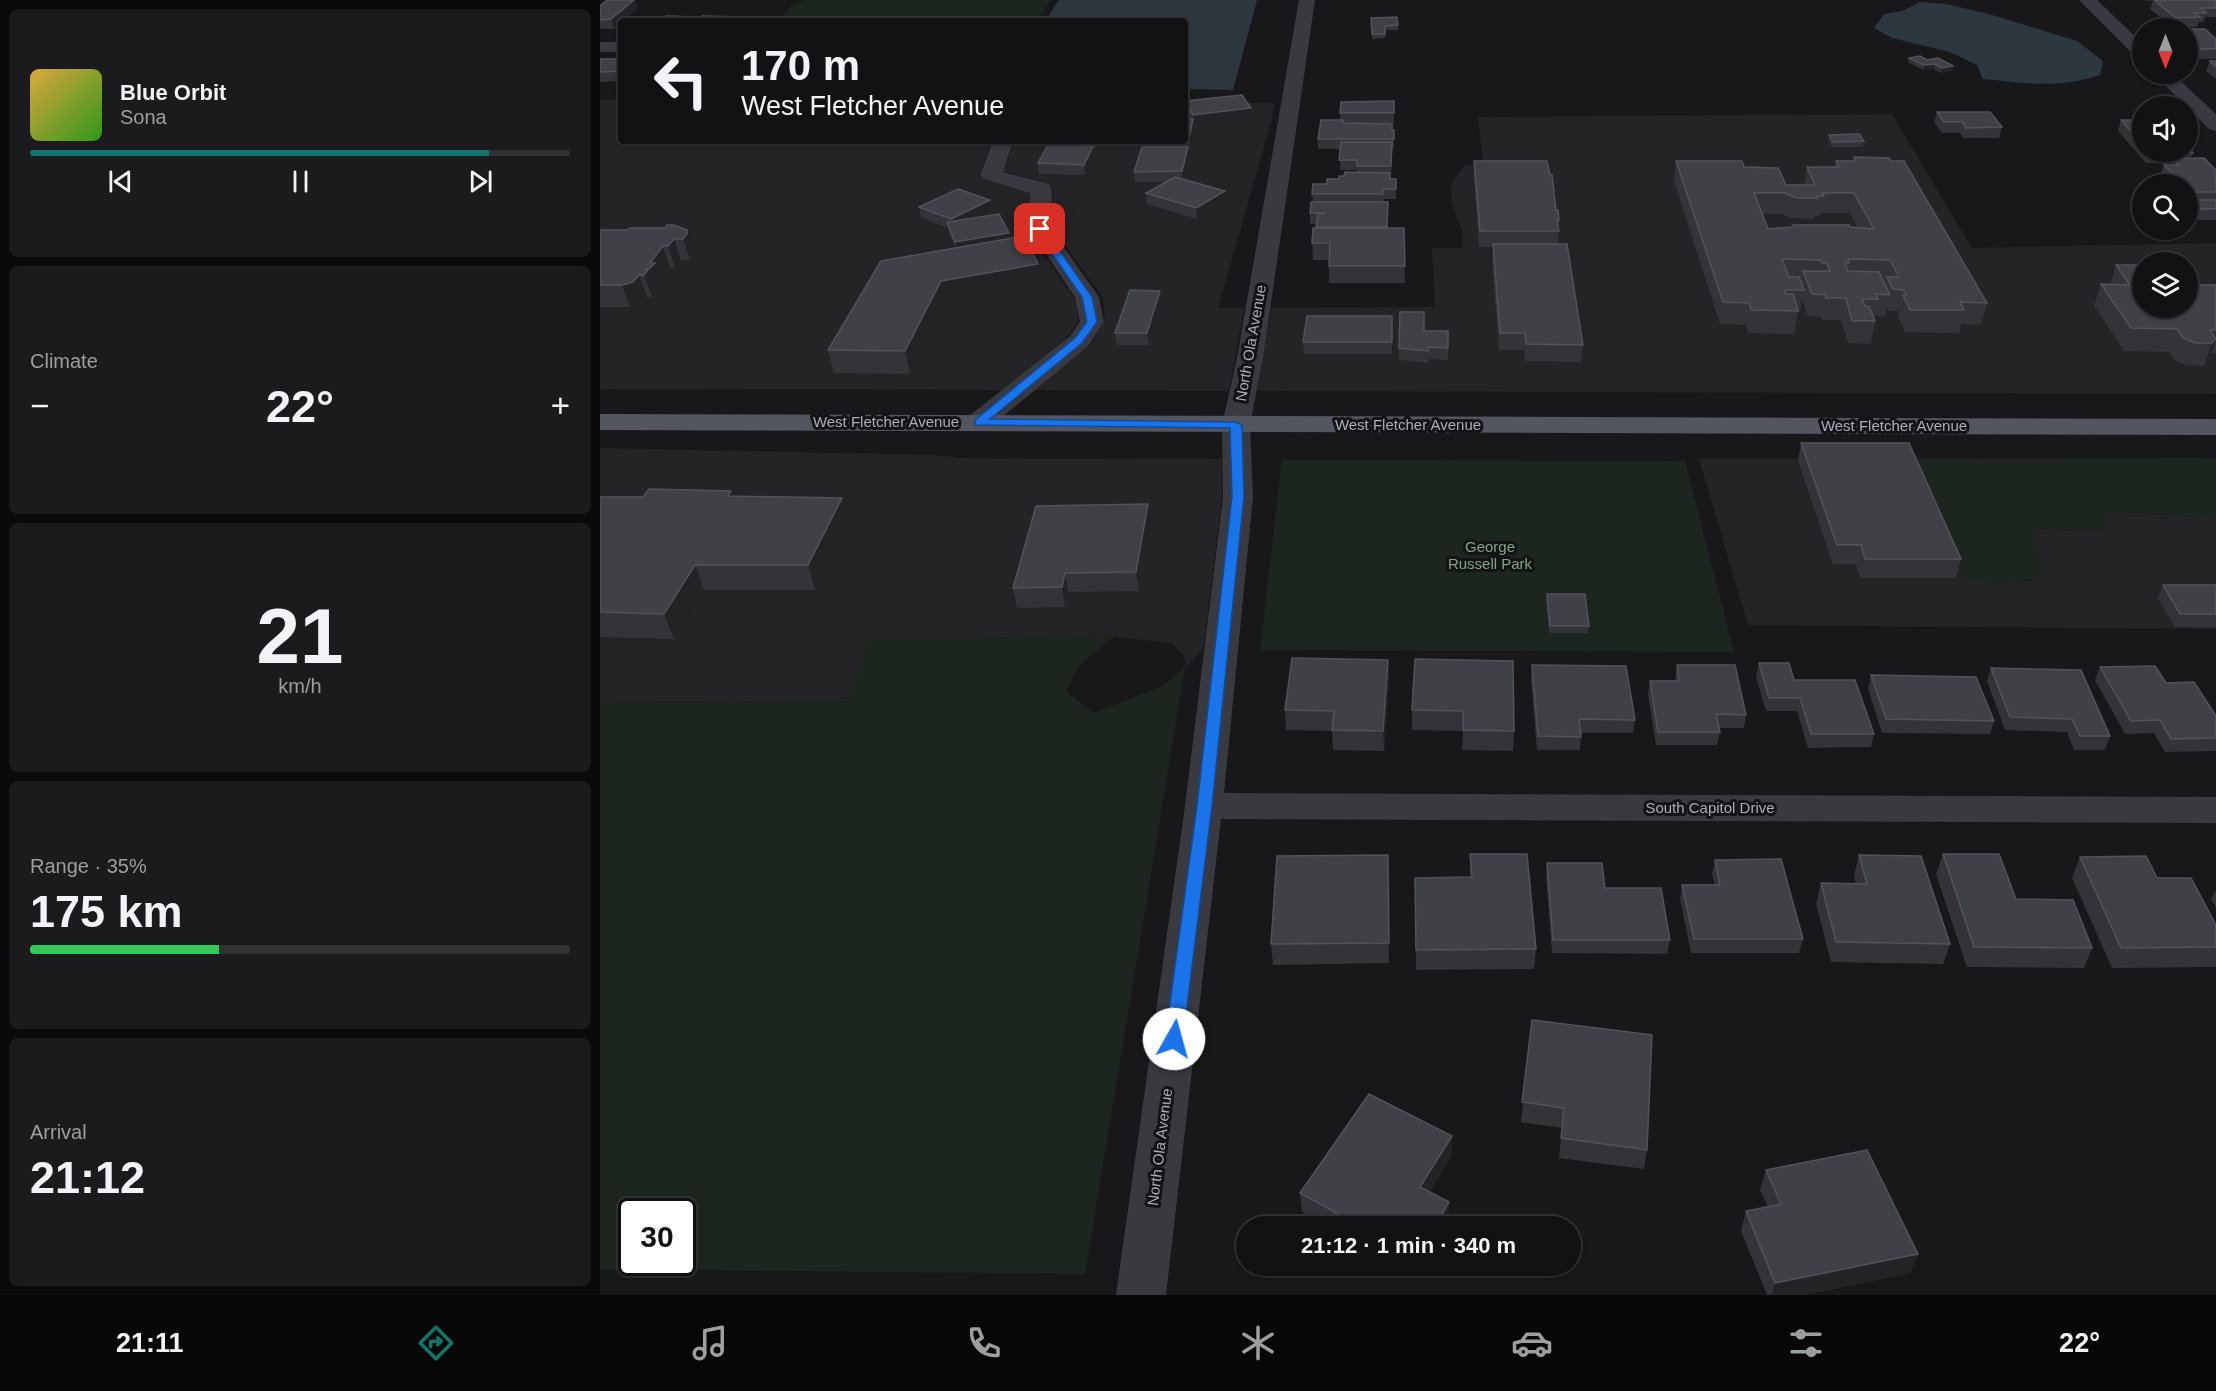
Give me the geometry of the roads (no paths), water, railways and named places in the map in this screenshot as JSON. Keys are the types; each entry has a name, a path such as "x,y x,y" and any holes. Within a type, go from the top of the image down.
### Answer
{"main road":[{"name":"West Fletcher Avenue","path":"600,422 2216,427"}],"street":[{"name":"North Ola Avenue","path":"1141,1295 1204,806 1238,496 1236,425 1250,358 1306,0"},
{"path":"2087,0 2132,43"},
{"path":"600,47 618,47"},
{"path":"2174,84 2216,124"},
{"path":"979,422 1079,341 1092,322 1087,297 1040,229 1041,189 991,174 1002,144"},
{"name":"South Capitol Drive","path":"1204,806 2216,810"}],"park label":[{"name":"George Russell Park","path":"1490,556"}]}
